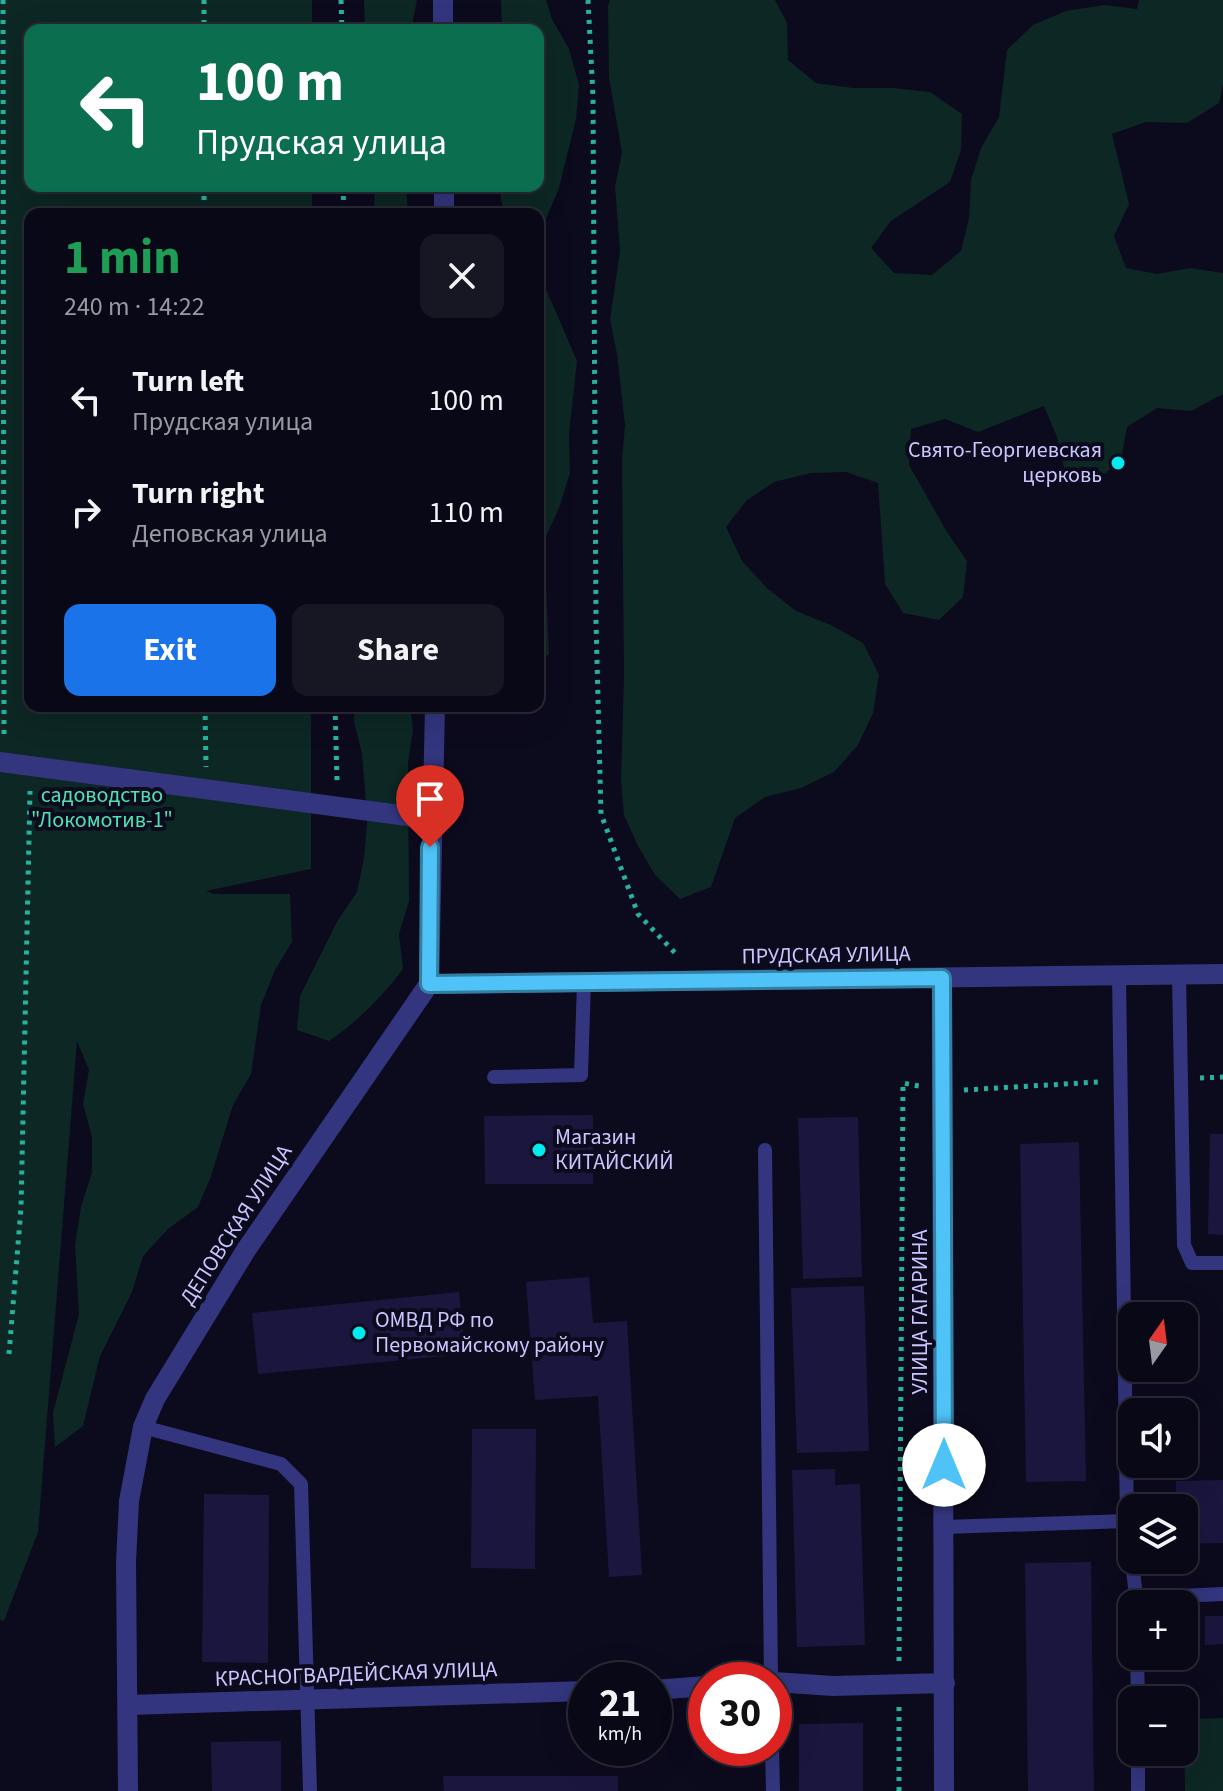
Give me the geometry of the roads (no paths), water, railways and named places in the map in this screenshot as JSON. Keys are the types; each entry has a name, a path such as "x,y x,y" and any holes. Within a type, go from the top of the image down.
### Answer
{"street":[{"path":"443,0 443,24"},
{"path":"429,984 430,819 435,712"},
{"path":"2,762 430,819"},
{"name":"ПРУДСКАЯ УЛИЦА","path":"429,984 1223,974"},
{"name":"УЛИЦА ГАГАРИНА","path":"942,978 944,1791"},
{"name":"ДЕПОВСКАЯ УЛИЦА","path":"128,1791 126,1562 129,1501 143,1427 155,1399 246,1250 429,984"},
{"path":"792,1683 833,1686 945,1683"},
{"name":"КРАСНОГВАРДЕЙСКАЯ УЛИЦА","path":"128,1705 568,1692"}],"lane":[{"path":"1179,975 1184,1245 1192,1263 1223,1263"},
{"path":"1119,976 1127,1494"},
{"path":"494,1077 581,1075 584,982"},
{"path":"765,1150 773,1662"},
{"path":"143,1427 281,1464 301,1484 310,1791"},
{"path":"944,1527 1118,1521"},
{"path":"1198,1596 1223,1594"},
{"path":"772,1766 773,1791"},
{"path":"1138,1766 1138,1791"}],"place":[{"name":"Свято-Георгиевская церковь","path":"1118,463"},
{"name":"Магазин КИТАЙСКИЙ","path":"539,1150"},
{"name":"ОМВД РФ по Первомайскому району","path":"359,1333"}],"park label":[{"name":"садоводство \"Локомотив-1\"","path":"102,808"}]}
